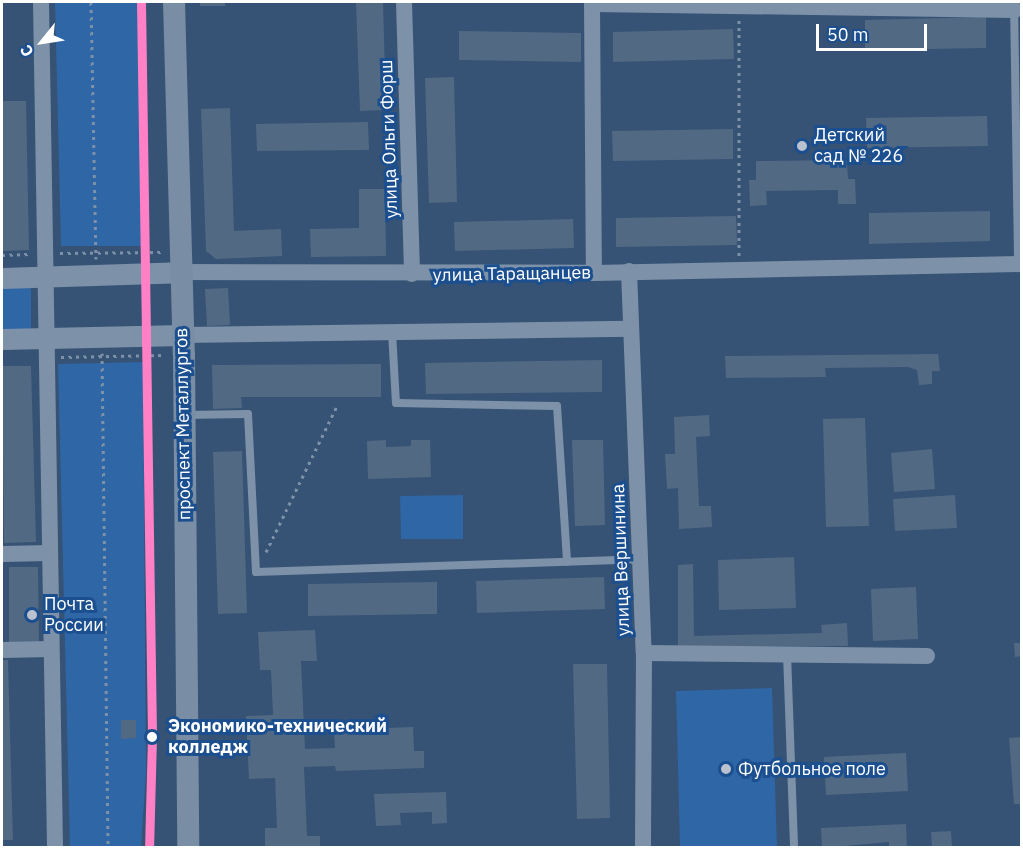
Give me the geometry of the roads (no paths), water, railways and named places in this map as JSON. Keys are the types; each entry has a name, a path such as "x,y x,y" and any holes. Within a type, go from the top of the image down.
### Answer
{"main road":[{"name":"проспект Металлургов","path":"174,2 179,262 183,345 188,848"}],"street":[{"path":"41,2 47,254 55,848"},
{"name":"улица Ольги Форш","path":"404,2 412,274"},
{"path":"594,273 592,3 739,6 1015,6"},
{"name":"улица Таращанцев","path":"2,278 97,275 179,262 412,274 594,273 740,268 1020,264"},
{"name":"улица Вершинина","path":"629,271 644,653 643,848"},
{"path":"2,339 102,347 183,345 392,332 630,329"},
{"path":"2,554 50,553"},
{"path":"2,650 51,649"},
{"path":"644,653 927,656"}],"lane":[{"path":"1015,6 1020,264"},
{"path":"392,332 396,403 558,406 567,562"},
{"path":"184,415 248,414 256,572 640,559"},
{"path":"787,654 794,848"}],"place":[{"name":"Детский сад № 226","path":"802,146"},
{"name":"Почта России","path":"32,615"},
{"name":"Экономико-технический колледж","path":"152,737"},
{"name":"Футбольное поле","path":"726,769"}]}
